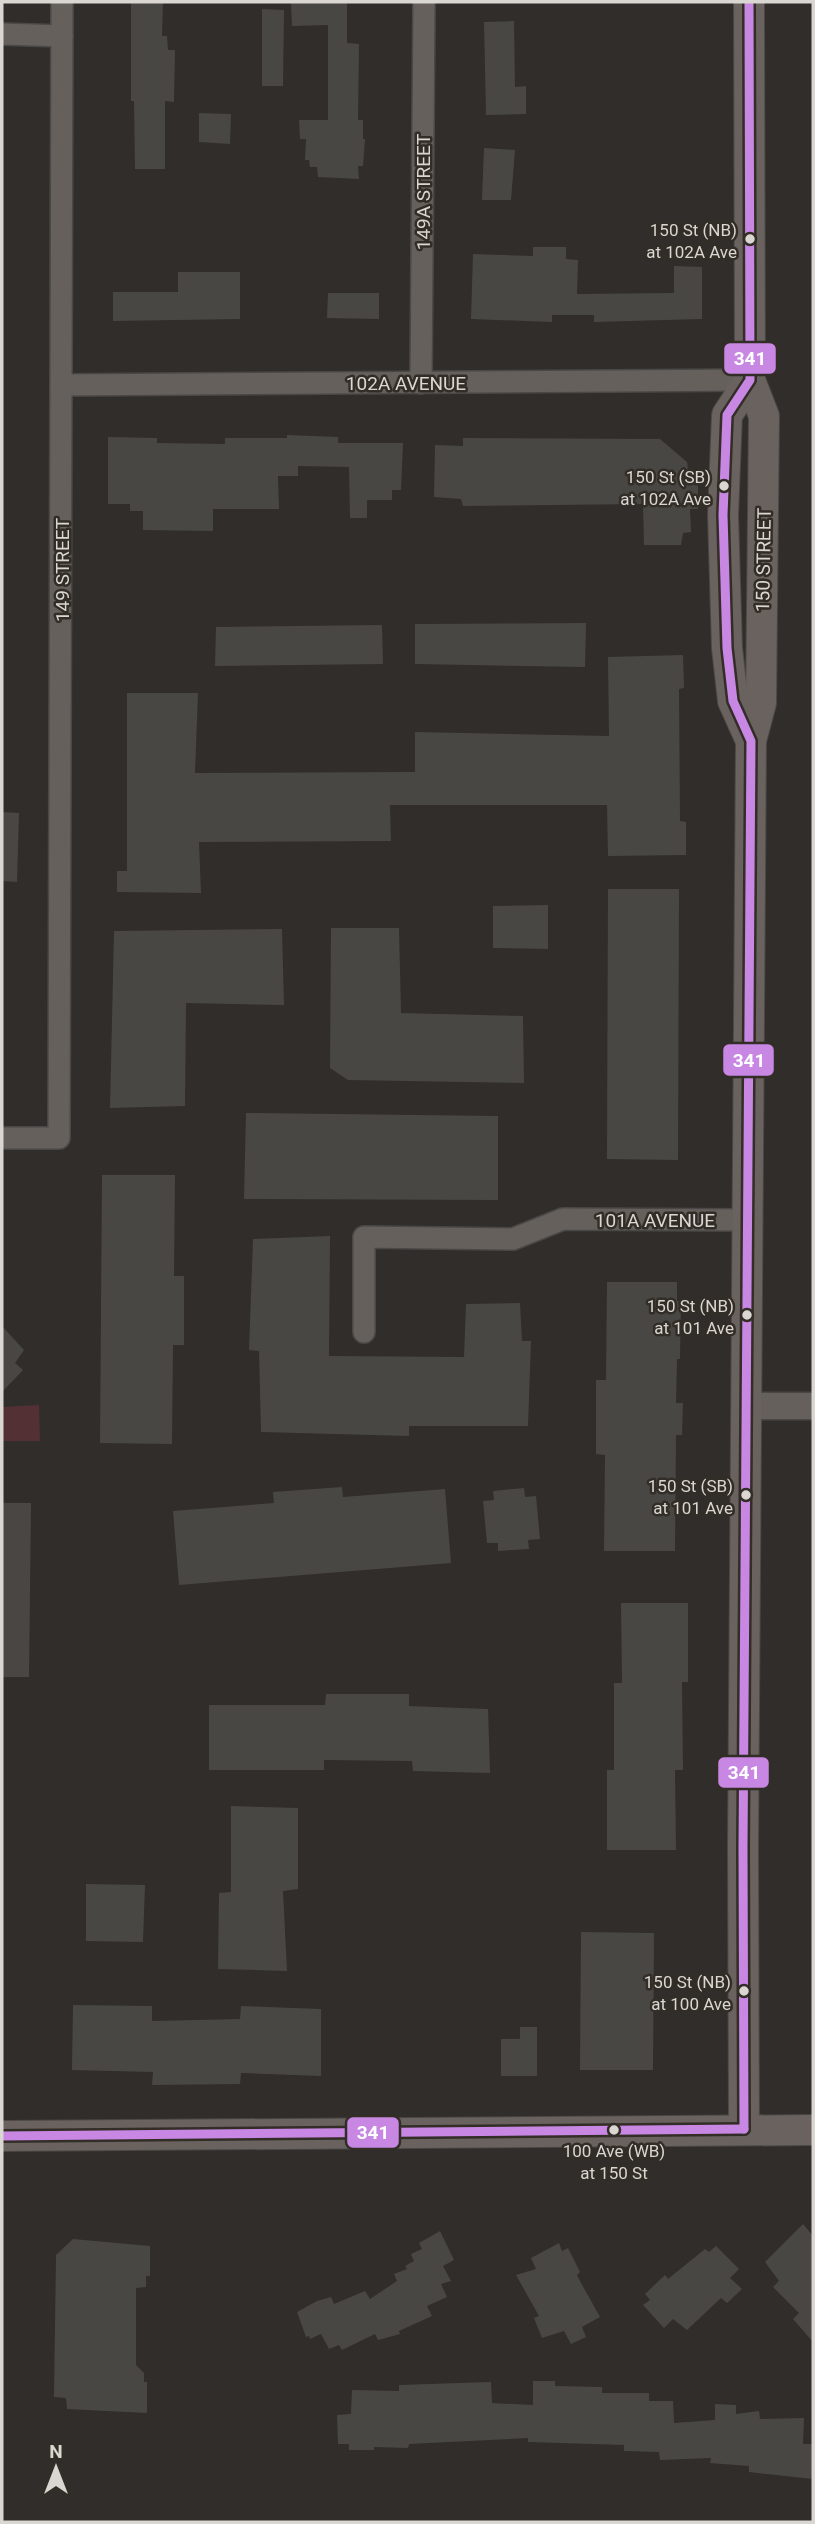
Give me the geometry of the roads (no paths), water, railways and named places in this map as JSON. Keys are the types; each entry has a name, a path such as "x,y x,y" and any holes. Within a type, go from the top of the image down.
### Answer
{"main road":[{"name":"150 STREET","path":"744,2129 751,741 761,703 764,416 750,380 749,2"},
{"name":"150 STREET","path":"750,380 727,415 723,528 727,648 733,701 751,741"},
{"path":"2,2136 813,2130"}],"street":[{"name":"149 STREET","path":"2,1138 59,1139 62,2"},
{"name":"149A STREET","path":"421,383 424,2"},
{"path":"2,34 62,36"},
{"name":"102A AVENUE","path":"62,385 750,380"},
{"name":"101A AVENUE","path":"364,1332 364,1237 513,1239 563,1219 747,1220"},
{"path":"747,1406 813,1406"}],"place":[{"name":"150 St (NB) at 102A Ave","path":"750,239"},
{"name":"150 St (SB) at 102A Ave","path":"724,486"},
{"name":"150 St (NB) at 101 Ave","path":"747,1315"},
{"name":"150 St (SB) at 101 Ave","path":"746,1495"},
{"name":"150 St (NB) at 100 Ave","path":"744,1991"},
{"name":"100 Ave (WB) at 150 St","path":"614,2130"}]}
